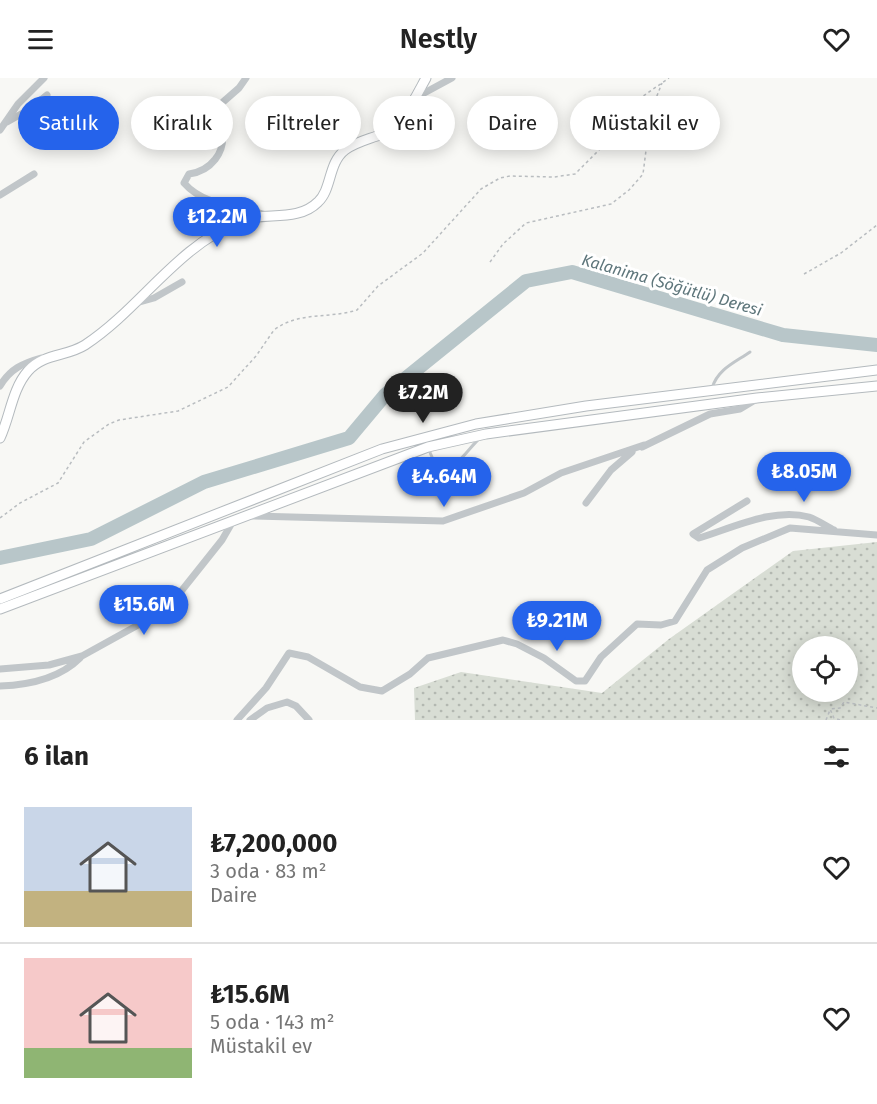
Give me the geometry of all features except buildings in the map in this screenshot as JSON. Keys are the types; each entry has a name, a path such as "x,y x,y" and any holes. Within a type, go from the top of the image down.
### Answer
{"main road":[{"path":"416,96 426,78"},
{"path":"0,438 17,390 27,373 47,357 66,354 82,347 133,304 171,265 210,237 242,220 275,218 305,211 319,202 331,169 345,150 373,138"},
{"path":"0,599 381,448 477,424 711,389 877,370"},
{"path":"0,609 235,518 428,447 486,434 757,398 877,386"}],"street":[{"path":"1,127 44,78"},
{"path":"229,96 246,78"},
{"path":"419,96 452,78"},
{"path":"1,127 47,95"},
{"path":"220,150 214,160 199,173 189,174 184,183 191,191 210,202 275,218"},
{"path":"0,195 34,174"},
{"path":"133,304 154,298 182,282"},
{"path":"0,386 6,376 22,363 47,357"},
{"path":"0,686 20,686 60,674 82,656 167,609 222,540 235,518 264,515 443,521 524,493 561,473 644,445 710,414 740,409 757,398"},
{"path":"586,503 618,463 644,445"},
{"path":"747,501 693,534 699,538 762,519 792,516 812,518 839,533"},
{"path":"237,720 266,688 289,653 308,657 360,687 382,691 410,674 428,658 502,640 517,644 544,658 576,681 585,681 602,657 638,624 661,625 675,621 695,586 707,570 721,559 790,528 877,535"},
{"path":"0,669 49,665 82,656"},
{"path":"250,720 267,708 287,702 296,706 309,720"}],"lane":[{"path":"711,389 715,376 750,352"},
{"path":"428,447 435,466 442,469 453,466 468,448 486,434"}],"path":[{"path":"0,518 20,503 58,483 84,442 109,424 119,420 178,411 219,393 236,381 273,330 282,324 303,317 357,310 378,286 423,253 467,203 490,183 510,176 554,177 575,174 615,134 629,106 669,78"},
{"path":"490,262 526,223 611,204 637,182 643,174 654,101 663,82"},
{"path":"804,274 841,254 877,225"},
{"path":"830,709 840,708 844,702 877,708"},
{"path":"826,720 830,709"},
{"path":"830,709 834,718 840,720"}],"shaded area":[{"path":"877,542 877,720 415,720 414,688 461,672 602,693 669,639 793,551"}],"waterway":[{"name":"Kalanima (Söğütlü) Deresi","path":"0,558 91,539 204,482 349,438 385,395 526,281 572,272 783,335 877,345"}]}
